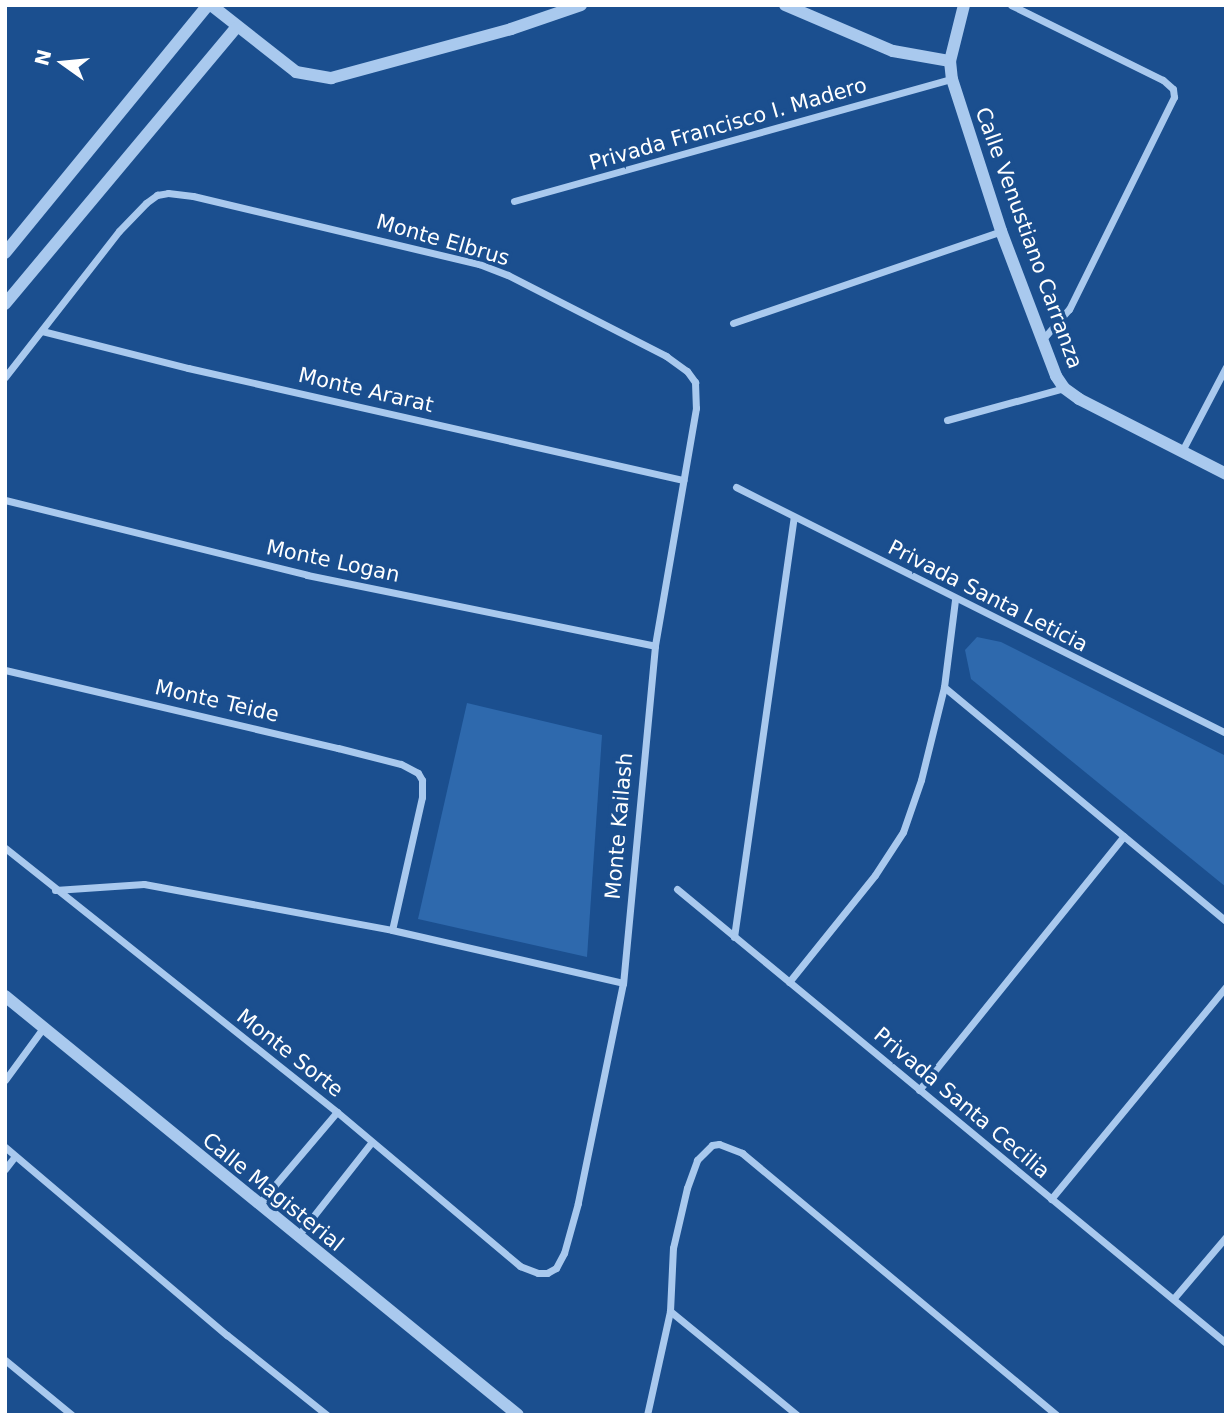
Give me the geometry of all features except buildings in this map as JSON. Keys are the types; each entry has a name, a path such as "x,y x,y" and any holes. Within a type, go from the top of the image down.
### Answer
{"street":[{"path":"5,253 209,5 296,72 331,78 511,29 581,5"},
{"path":"785,5 893,51 950,61"},
{"name":"Calle Venustiano Carranza","path":"964,5 950,61 952,79 1002,232 1043,339 1049,362 1064,387 1079,399 1226,474"},
{"path":"1011,5 1163,80 1173,89 1174,97 1069,309 1043,339"},
{"path":"5,304 236,28"},
{"name":"Privada Francisco I. Madero","path":"513,201 952,79"},
{"name":"Monte Elbrus","path":"42,331 139,209 157,195 193,196 479,264 508,275 666,356 687,371 695,382"},
{"path":"733,323 1002,232"},
{"path":"5,377 42,331"},
{"name":"Monte Ararat","path":"42,331 201,371 683,480"},
{"path":"1182,451 1226,366"},
{"name":"Monte Kailash","path":"556,1268 565,1253 573,1222 623,984 655,646 696,408 695,382"},
{"path":"947,420 1064,387"},
{"name":"Privada Santa Leticia","path":"736,487 955,600 1226,733"},
{"name":"Monte Logan","path":"5,500 307,575 655,646"},
{"path":"734,937 794,517"},
{"path":"789,982 875,875 902,832 921,780 944,687 955,600"},
{"name":"Monte Teide","path":"5,670 338,747 401,764 418,773 422,780 422,797 392,930"},
{"path":"944,687 1226,921"},
{"path":"919,1090 1124,836"},
{"name":"Monte Sorte","path":"5,848 54,890 337,1112 520,1266 538,1273 547,1273 556,1268"},
{"path":"54,890 144,884 392,930 623,984"},
{"name":"Privada Santa Cecilia","path":"677,889 1226,1343"},
{"path":"1051,1199 1226,987"},
{"name":"Calle Magisterial","path":"5,996 258,1206 518,1415"},
{"path":"5,1080 43,1028"},
{"path":"258,1206 337,1112"},
{"path":"297,1237 371,1143"},
{"path":"647,1415 670,1311 673,1248 692,1171 712,1145 728,1146 741,1153 1056,1415"},
{"path":"5,1147 227,1335 327,1415"},
{"path":"5,1169 15,1156"},
{"path":"1174,1298 1226,1237"},
{"path":"670,1311 797,1415"},
{"path":"5,1360 72,1415"}],"shaded area":[{"path":"977,637 1001,642 1226,756 1226,887 971,679 965,650"},
{"path":"467,703 602,735 587,957 418,919"}]}
